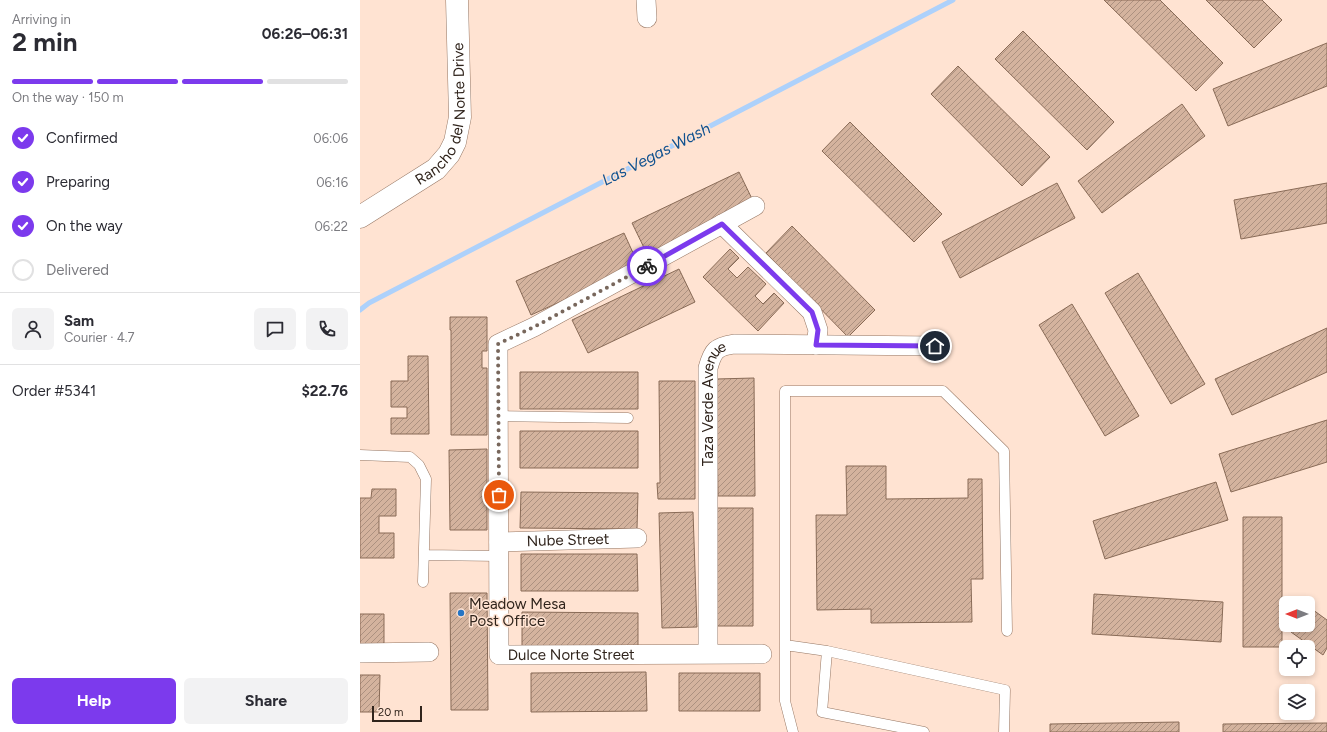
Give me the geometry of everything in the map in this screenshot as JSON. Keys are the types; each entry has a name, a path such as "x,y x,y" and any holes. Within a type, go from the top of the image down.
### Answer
{"street":[{"name":"Rancho del Norte Drive","path":"360,217 436,169 449,154 454,142 460,117 457,0"},
{"path":"755,206 722,224 812,312 818,330 816,345"},
{"name":"Dulce Norte Street","path":"722,224 534,327 498,344 499,654 762,654"},
{"name":"Taza Verde Avenue","path":"708,653 708,368 711,355 720,346 734,344 935,346"},
{"name":"Nube Street","path":"499,549 637,538"},
{"path":"360,653 429,652"}],"lane":[{"path":"793,732 785,701 785,391 943,391 1004,451 1007,631"},
{"path":"498,416 628,418"},
{"path":"360,455 410,457 419,465 426,479 423,582"},
{"path":"424,555 499,549"},
{"path":"785,645 827,651 1005,690 1004,732"},
{"path":"827,651 822,712 900,730 924,732"}],"building":[{"path":"1104,0 1160,0 1223,63 1196,91"},
{"path":"1206,0 1262,0 1282,20 1254,48"},
{"path":"1023,31 1114,122 1087,150 995,59"},
{"path":"1327,43 1327,86 1228,126 1213,89"},
{"path":"958,66 1050,157 1022,186 931,94"},
{"path":"1182,104 1205,136 1102,213 1078,181"},
{"path":"850,122 942,214 914,242 822,151"},
{"path":"739,172 755,205 648,256 632,223"},
{"path":"1057,183 1075,218 960,278 942,242"},
{"path":"1327,183 1327,223 1241,239 1234,200"},
{"path":"792,226 875,310 848,337 766,253"},
{"path":"624,233 639,266 531,315 516,281"},
{"path":"730,249 739,258 728,269 737,278 748,267 766,284 755,296 763,304 774,293 784,303 758,331 703,277"},
{"path":"679,269 695,302 588,353 572,320"},
{"path":"1138,273 1205,384 1171,404 1105,293"},
{"path":"1072,304 1139,416 1105,436 1039,325"},
{"path":"450,317 487,317 487,351 482,351 482,368 487,368 487,435 451,435"},
{"path":"1327,328 1327,372 1232,415 1215,379"},
{"path":"408,356 428,356 429,434 391,434 391,418 407,418 407,407 391,407 391,381 408,381"},
{"path":"520,372 638,372 638,409 520,409"},
{"path":"754,378 755,496 718,496 716,379"},
{"path":"659,381 695,381 695,499 658,499 657,483 660,483"},
{"path":"1327,420 1327,462 1231,492 1219,454"},
{"path":"520,431 638,431 638,468 520,468"},
{"path":"487,449 487,530 450,530 449,450"},
{"path":"846,466 886,466 886,499 968,498 968,479 982,479 983,579 971,579 972,622 871,623 871,609 817,610 816,515 847,515"},
{"path":"1216,482 1228,520 1105,559 1093,521"},
{"path":"372,489 396,489 396,516 379,516 379,533 394,533 394,558 360,558 360,498 371,498"},
{"path":"521,492 638,493 637,529 520,528"},
{"path":"717,508 753,508 753,626 717,626"},
{"path":"693,512 697,627 662,628 659,513"},
{"path":"1243,517 1282,517 1282,596 1279,596 1279,632 1282,632 1282,640 1279,640 1279,647 1243,647"},
{"path":"521,554 637,554 638,591 521,591"},
{"path":"450,593 487,593 488,710 451,710"},
{"path":"1094,594 1223,602 1221,642 1092,634"},
{"path":"1315,611 1327,620 1327,648 1323,655 1315,649 1315,640 1302,640 1291,632 1315,632"},
{"path":"522,612 638,613 638,650 522,649"},
{"path":"360,614 384,614 384,651 360,651"},
{"path":"646,672 647,711 531,712 531,673"},
{"path":"679,673 760,673 760,711 679,711"},
{"path":"360,675 380,675 379,712 360,712"},
{"path":"1179,722 1179,732 1050,732 1050,724"},
{"path":"1327,723 1327,732 1223,732 1223,724"}],"waterway":[{"name":"Las Vegas Wash","path":"360,310 369,303 953,0"}],"way so far":[{"path":"499,495 498,344 534,327 647,266"}],"place":[{"name":"Meadow Mesa Post Office","path":"461,613"}],"route":[{"path":"647,266 722,224 812,312 818,330 816,345 935,346"}]}
